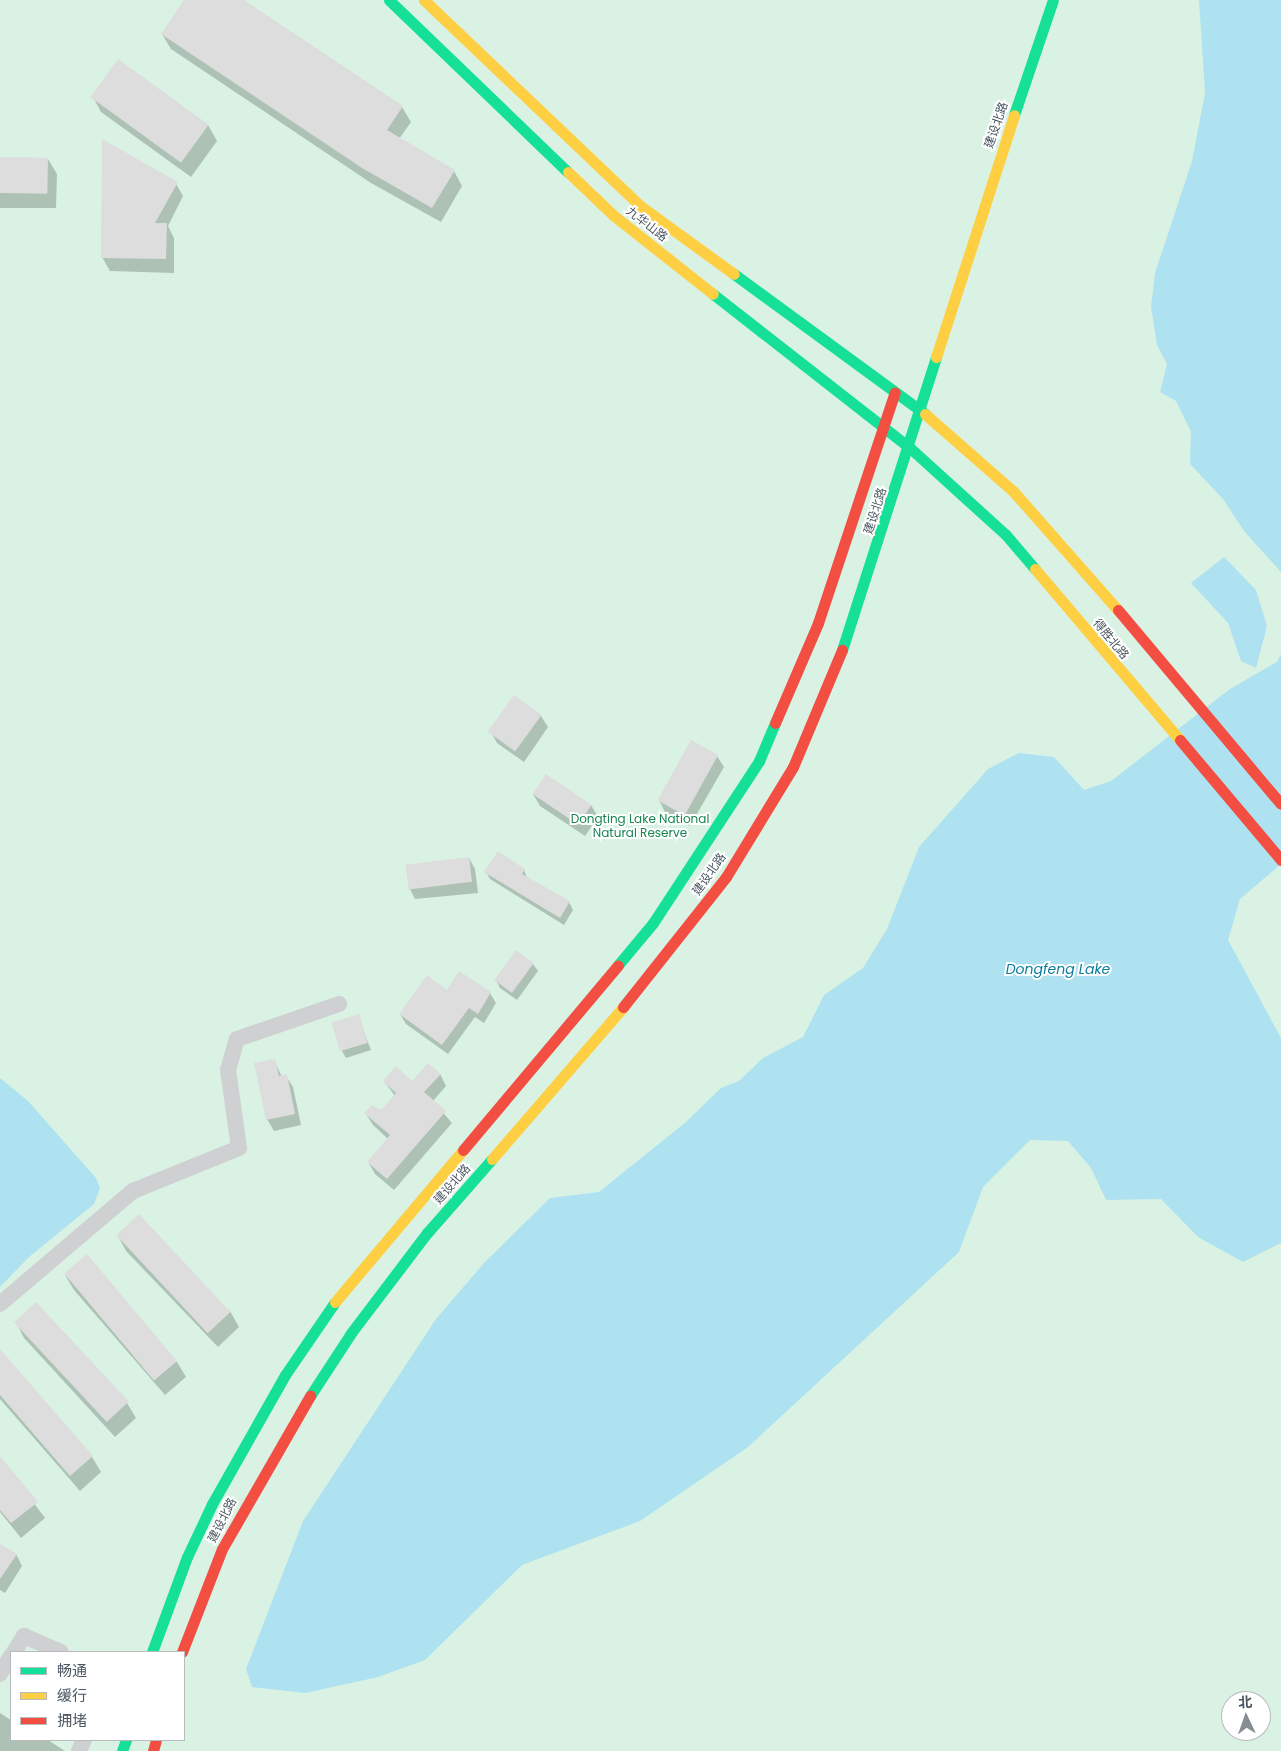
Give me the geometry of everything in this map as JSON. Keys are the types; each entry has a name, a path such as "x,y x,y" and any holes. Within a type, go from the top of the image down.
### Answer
{"main road":[{"name":"九华山路","path":"389,0 613,215 909,446"},
{"name":"九华山路","path":"424,0 639,205 920,410"},
{"name":"建设北路","path":"182,1651 222,1549 247,1501 293,1421 351,1333 427,1233 573,1068 726,877 793,767 845,644 1053,0"},
{"path":"152,1651 187,1557 212,1504 285,1375 322,1316 652,923 759,760 818,623 895,392"},
{"name":"得胜北路","path":"920,410 1013,492 1178,679 1281,804"},
{"name":"得胜北路","path":"909,446 1006,535 1144,701 1281,860"}],"street":[{"path":"0,1304 133,1191 239,1148 228,1070 237,1039 339,1004"},
{"path":"15,1651 24,1636 59,1651"},
{"path":"0,1674 10,1658"}],"green space":[{"name":"Dongting Lake National Natural Reserve","path":"0,0 1281,0 1281,1751 0,1751"}],"water":[{"path":"1199,0 1281,0 1281,572 1244,531 1223,499 1190,464 1191,432 1176,401 1160,392 1167,364 1157,345 1151,307 1155,273 1192,161 1205,93"},
{"path":"1224,557 1256,590 1267,626 1256,668 1241,661 1228,623 1191,583"},
{"name":"Dongfeng Lake","path":"1281,654 1281,864 1240,899 1228,940 1281,1038 1281,1243 1243,1262 1198,1237 1161,1199 1106,1200 1091,1168 1068,1141 1030,1140 983,1187 959,1252 748,1447 640,1521 522,1565 425,1660 378,1677 305,1693 252,1687 246,1669 303,1521 436,1319 484,1263 550,1198 599,1192 686,1122 721,1088 739,1081 763,1058 803,1037 824,995 863,968 887,929 919,847 988,769 1019,753 1054,757 1084,790 1111,781 1230,689 1277,662"},
{"path":"0,1078 28,1101 96,1178 100,1188 94,1204 29,1257 0,1287"}],"building":[{"path":"184,0 244,0 403,106 387,130 455,170 432,208 362,168 161,34"},
{"path":"118,59 209,125 181,163 90,97"},
{"path":"102,139 178,182 155,223 167,223 166,259 101,258"},
{"path":"0,157 48,158 47,194 0,193"},
{"path":"514,695 542,715 515,751 488,731"},
{"path":"691,740 718,755 685,815 658,800"},
{"path":"546,774 592,805 578,825 533,794"},
{"path":"498,851 525,869 522,874 570,901 560,918 484,872"},
{"path":"469,857 472,882 409,890 405,865"},
{"path":"516,950 534,963 512,993 494,980"},
{"path":"459,971 491,992 478,1014 469,1008 442,1045 399,1014 427,975 447,990"},
{"path":"359,1014 368,1043 340,1051 331,1022"},
{"path":"275,1059 279,1076 287,1074 295,1114 266,1120 254,1063"},
{"path":"428,1063 441,1074 424,1092 446,1111 387,1179 367,1162 390,1135 364,1113 372,1105 381,1110 396,1093 383,1081 396,1066 412,1081"},
{"path":"139,1214 230,1312 208,1333 116,1235"},
{"path":"87,1254 177,1361 154,1381 64,1273"},
{"path":"36,1302 129,1401 107,1422 14,1322"},
{"path":"0,1349 93,1456 70,1476 0,1395"},
{"path":"0,1456 38,1502 11,1523 0,1510"},
{"path":"0,1544 17,1554 0,1579"}],"traffic: fast":[{"path":"389,0 568,172"},
{"path":"1014,115 1053,0"},
{"path":"734,274 925,414"},
{"path":"713,294 909,447 1006,535 1035,569"},
{"path":"842,650 936,357"},
{"path":"618,965 653,923 759,761 775,723"},
{"path":"310,1396 351,1333 427,1233 492,1159"},
{"path":"152,1651 187,1557 212,1504 285,1375 335,1302"},
{"path":"122,1751 126,1741"}],"traffic: slow":[{"path":"424,0 639,205 734,274"},
{"path":"936,357 1014,115"},
{"path":"568,172 613,215 713,294"},
{"path":"925,414 1013,491 1118,610"},
{"path":"1035,569 1180,740"},
{"path":"492,1159 623,1007"},
{"path":"335,1302 463,1150"}],"traffic: jam":[{"path":"775,723 818,623 895,392"},
{"path":"1118,610 1281,804"},
{"path":"623,1007 726,877 793,767 842,650"},
{"path":"1180,740 1281,860"},
{"path":"463,1150 618,965"},
{"path":"182,1651 222,1549 310,1396"},
{"path":"153,1751 156,1741"}]}
